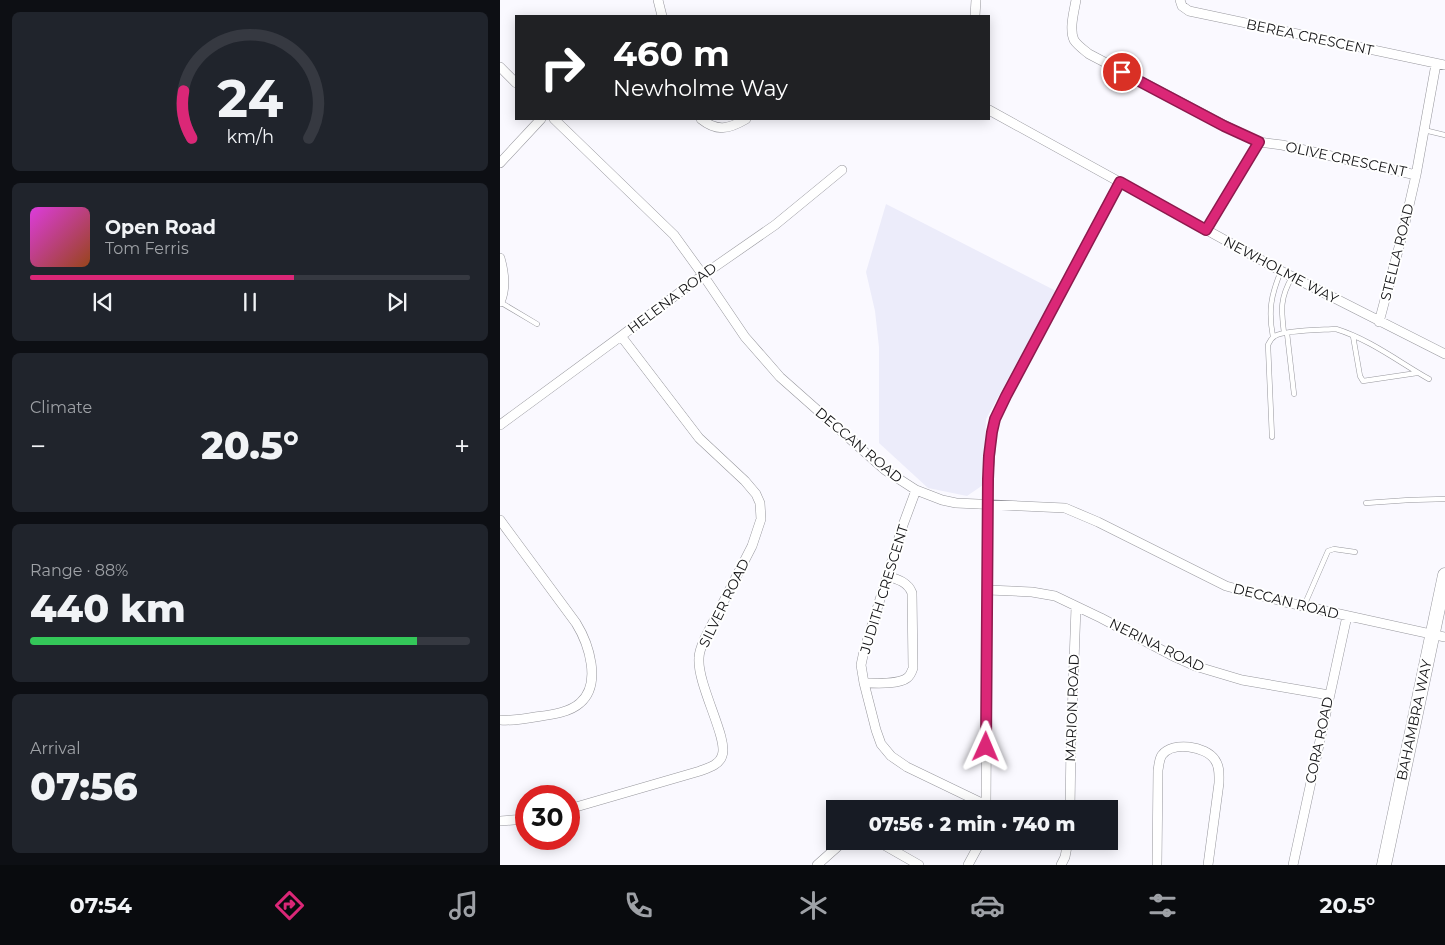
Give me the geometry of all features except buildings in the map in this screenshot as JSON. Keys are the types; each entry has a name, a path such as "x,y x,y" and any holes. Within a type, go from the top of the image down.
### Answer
{"street":[{"path":"658,0 662,15"},
{"path":"974,15 976,0"},
{"name":"OLIVE CRESCENT","path":"1076,0 1073,22 1074,38 1075,42 1089,54 1224,126 1259,142 1282,145 1416,175"},
{"name":"BEREA CRESCENT","path":"1180,0 1182,6 1189,11 1440,64"},
{"name":"STELLA ROAD","path":"1379,322 1402,236 1440,64"},
{"path":"500,68 515,82"},
{"name":"NEWHOLME WAY","path":"990,111 1292,277 1445,354"},
{"path":"500,163 540,120"},
{"name":"DECCAN ROAD","path":"555,120 674,236 703,274 745,337 764,359 806,401 885,470 916,490 956,503 1065,508 1098,522 1226,586 1258,596 1439,636"},
{"path":"702,120 716,128 733,126 744,120"},
{"path":"1206,230 1259,142"},
{"name":"HELENA ROAD","path":"500,425 703,274 775,225 842,170"},
{"path":"986,800 989,456 995,419 1010,387 1120,182"},
{"path":"500,258 503,267 504,284 500,302"},
{"name":"SILVER ROAD","path":"580,806 700,771 719,762 723,750 722,739 703,686 699,658 706,636 752,546 761,519 760,503 756,494 745,481 699,438 621,336"},
{"name":"JUDITH CRESCENT","path":"916,490 903,525 864,652 861,665 864,683 881,744 891,756 907,767 972,800"},
{"path":"500,520 579,629 588,646 591,672 590,687 581,702 576,706 566,711 543,716 500,720"},
{"name":"BAHAMBRA WAY","path":"1384,865 1439,636 1445,575"},
{"path":"864,683 889,683 903,680 910,674 913,668 912,593 910,587 906,584 887,576"},
{"name":"NERINA ROAD","path":"988,590 1046,594 1064,600 1195,666 1242,680 1329,695"},
{"name":"MARION ROAD","path":"1070,800 1070,744 1076,607"},
{"name":"CORA ROAD","path":"1293,865 1347,616"},
{"path":"1157,865 1158,770 1161,757 1171,749 1189,746 1208,753 1218,765 1219,783 1208,865"},
{"path":"500,821 515,820"},
{"path":"818,865 834,850"},
{"path":"893,850 920,865"},
{"path":"968,865 976,850"},
{"path":"1061,865 1066,857 1067,850"}],"lane":[{"path":"1424,130 1445,135"},
{"path":"1272,437 1268,345 1273,337 1270,311 1272,296 1281,271"},
{"path":"1292,277 1287,285 1281,310 1294,394"},
{"path":"500,302 536,324"},
{"path":"1273,337 1286,333 1336,329 1353,336 1429,379"},
{"path":"1353,336 1360,376 1363,381 1418,372"},
{"path":"1366,503 1445,499"},
{"path":"1304,606 1328,552 1334,549 1355,552"}],"shaded area":[{"path":"886,204 1056,291 986,419 983,485 967,496 928,488 879,443 879,347 875,311 866,272"}],"route":[{"path":"986,747 988,479 989,456 995,419 1120,182 1206,230 1259,142 1224,126 1122,72"}]}
